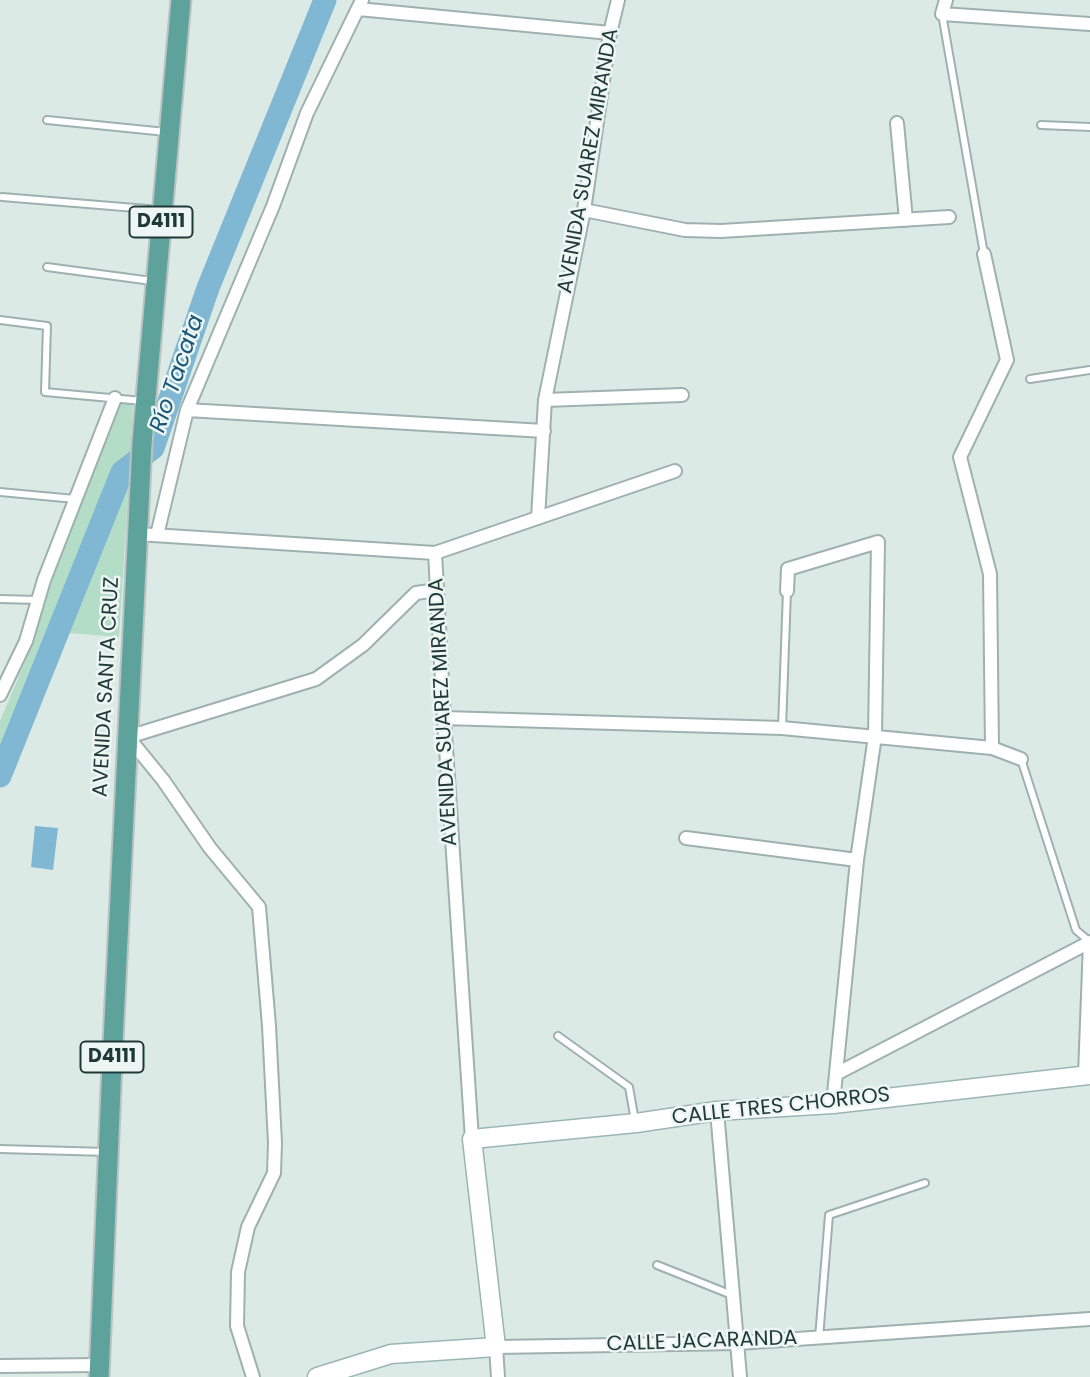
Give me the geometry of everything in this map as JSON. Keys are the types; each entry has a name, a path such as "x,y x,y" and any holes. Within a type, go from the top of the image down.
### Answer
{"main road":[{"name":"AVENIDA SANTA CRUZ","path":"99,1371 128,737 147,534 140,479 142,443 181,0"},
{"name":"CALLE TRES CHORROS","path":"472,1139 636,1123 717,1111 833,1104 1087,1075"},
{"name":"AVENIDA SUAREZ MIRANDA","path":"472,1139 496,1347"},
{"name":"CALLE JACARANDA","path":"317,1377 391,1354 496,1347"}],"street":[{"name":"AVENIDA SUAREZ MIRANDA","path":"472,1139 435,553 538,518 545,400 584,210 610,33 618,0"},
{"path":"946,0 942,15 1090,24"},
{"path":"435,553 147,534 187,410 274,206 307,113 360,5 610,33"},
{"path":"897,123 906,220"},
{"path":"584,210 685,230 721,231 949,217"},
{"path":"984,254 1007,360 960,457 990,574 992,748"},
{"path":"545,400 682,395"},
{"path":"0,695 26,641 44,580 115,398"},
{"path":"187,410 544,430"},
{"path":"538,518 676,471"},
{"path":"787,591 788,569 878,542 875,736 857,860 833,1104"},
{"path":"253,1377 237,1326 238,1272 248,1227 274,1173 275,1143 259,907 210,848 163,780 128,737 316,679 363,645 416,593 438,590"},
{"path":"444,718 782,728 992,748 1021,759"},
{"path":"686,838 857,860"},
{"path":"836,1074 1090,942 1087,1075"},
{"path":"717,1111 740,1377"},
{"name":"CALLE JACARANDA","path":"496,1347 738,1343 1090,1319"},
{"name":"AVENIDA SUAREZ MIRANDA","path":"496,1347 498,1377"},
{"path":"0,1367 99,1371"}],"lane":[{"path":"942,15 984,254"},
{"path":"47,120 168,132"},
{"path":"1041,125 1090,127"},
{"path":"2,197 162,210"},
{"path":"47,267 155,282"},
{"path":"0,320 47,326 45,392 145,401"},
{"path":"1030,379 1090,370"},
{"path":"0,492 76,499"},
{"path":"782,728 787,591"},
{"path":"0,598 38,600"},
{"path":"1021,759 1076,929 1090,942"},
{"path":"558,1036 629,1087 636,1123"},
{"path":"0,1149 108,1152"},
{"path":"819,1338 829,1215 925,1183"},
{"path":"657,1265 734,1296"}],"green space":[{"path":"120,404 133,404 130,461 120,464 0,754 0,721 32,645 50,583"},
{"path":"129,479 119,637 68,633"}],"water":[{"path":"35,826 58,828 53,870 31,867"}],"waterway":[{"name":"Río Tacata","path":"0,776 122,472 153,448 208,288 325,0"}]}
